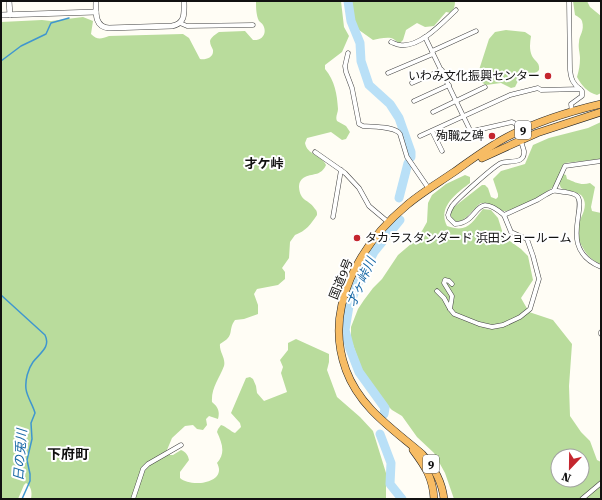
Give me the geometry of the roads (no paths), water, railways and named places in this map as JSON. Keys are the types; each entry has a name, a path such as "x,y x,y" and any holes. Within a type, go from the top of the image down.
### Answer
{"highway":[{"name":"国道9号","path":"444,499 442,488 435,470 422,454 374,414 357,392 346,370 341,352 339,332 342,303 349,282 356,265 369,246 388,222 406,205 456,170 519,131 556,117 600,104"},
{"name":"国道9号","path":"456,170 522,139 552,127 601,112"},
{"name":"国道9号","path":"404,439 425,466 431,480 434,499"}],"street":[{"path":"10,1 10,15"},
{"path":"96,1 98,22 102,27 106,28 172,26 180,23 184,17 184,1"},
{"path":"569,1 571,78 575,85 583,93 571,104 572,113"},
{"path":"391,42 400,45 408,45 425,37 456,10"},
{"path":"1,15 96,12"},
{"path":"180,23 187,26 253,25"},
{"path":"388,73 476,31"},
{"path":"425,37 470,130 473,131 512,122 516,124 519,131 525,154 522,159 515,162 505,162 498,165 452,206 448,215 449,218 455,224 464,222 480,206 484,205 495,208 504,215 511,232 527,239 539,276 530,309 520,317 503,325 490,327 457,316 437,291"},
{"path":"348,53 345,66 352,88 359,124 363,126 390,128 398,131 407,157 429,189"},
{"path":"412,83 442,70"},
{"path":"414,101 449,85"},
{"path":"433,112 485,87"},
{"path":"420,136 510,95 538,88 541,90 580,89"},
{"path":"432,131 442,151"},
{"path":"316,152 341,170 359,188 369,206 388,222"},
{"path":"504,215 530,204 554,190 565,166 601,161"},
{"path":"333,217 341,170"},
{"path":"554,190 573,194 578,199 575,234 577,240 585,257 601,267"},
{"path":"450,309 452,296 444,283 445,280 452,284"},
{"path":"133,499 143,469 148,464 181,445"},
{"path":"582,499 601,483"}],"waterway":[{"name":"才ヶ峠川","path":"348,1 351,21 360,43 361,61 369,85 390,104 399,118 411,152 411,157"},
{"name":"日の兎川","path":"1,61 21,46 46,34 51,23 69,18"},
{"name":"才ヶ峠川","path":"399,198 408,163"},
{"name":"才ヶ峠川","path":"384,414 385,408 359,372 350,349 345,330 349,306 358,283 374,252 400,220"},
{"name":"日の兎川","path":"1,295 45,335 47,343 44,350 31,365 26,378 27,392 35,413 31,423 32,439 27,460 30,481 22,499"},
{"name":"才ヶ峠川","path":"380,434 391,463 390,484 402,499"}],"place":[{"name":"いわみ文化振興センター","path":"548,76"},
{"name":"殉職之碑","path":"492,136"},
{"name":"タカラスタンダード 浜田ショールーム","path":"357,238"}],"district":[{"name":"才ケ峠","path":"264,163"},
{"name":"下府町","path":"68,454"}]}
